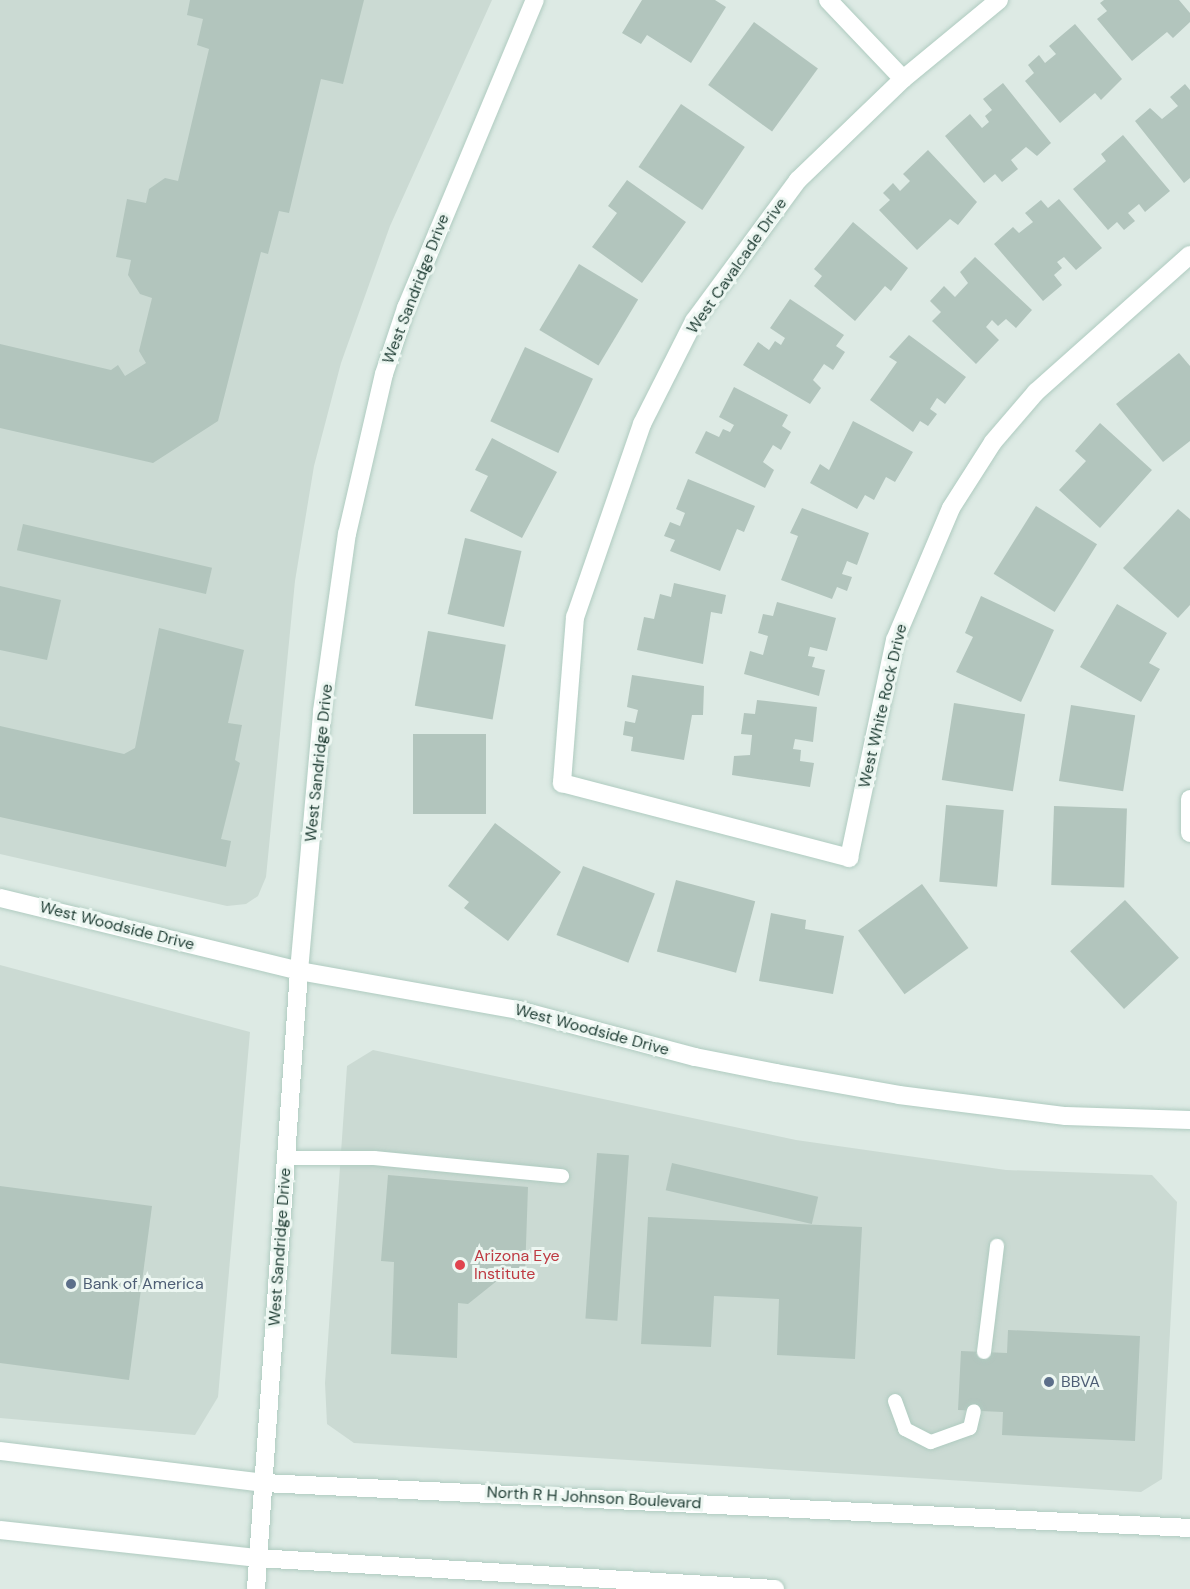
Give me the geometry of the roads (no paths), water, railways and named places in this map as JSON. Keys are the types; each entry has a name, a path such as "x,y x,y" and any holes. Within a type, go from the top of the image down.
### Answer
{"street":[{"name":"West Sandridge Drive","path":"256,1589 256,1558 264,1483 299,970 322,711 347,534 365,447 406,308 535,0"},
{"path":"828,0 903,79"},
{"name":"West Cavalcade Drive","path":"562,783 575,617 642,424 694,321 798,180 903,79 999,0"},
{"name":"West White Rock Drive","path":"562,783 849,858 895,640 951,507 993,442 1036,392 1190,255"},
{"path":"1190,798 1190,833"},
{"name":"West Woodside Drive","path":"0,898 299,970 518,1010 695,1057 899,1095 1066,1116 1190,1120"},
{"name":"North R H Johnson Boulevard","path":"0,1451 264,1483 1190,1528"},
{"path":"0,1530 256,1558 775,1589"}],"lane":[{"path":"286,1158 374,1158 562,1176"},
{"path":"984,1352 997,1246"},
{"path":"895,1401 905,1429 931,1442 970,1428 974,1411"}],"place":[{"name":"Arizona Eye Institute","path":"460,1265"},
{"name":"Bank of America","path":"71,1284"},
{"name":"BBVA","path":"1049,1382"}]}
